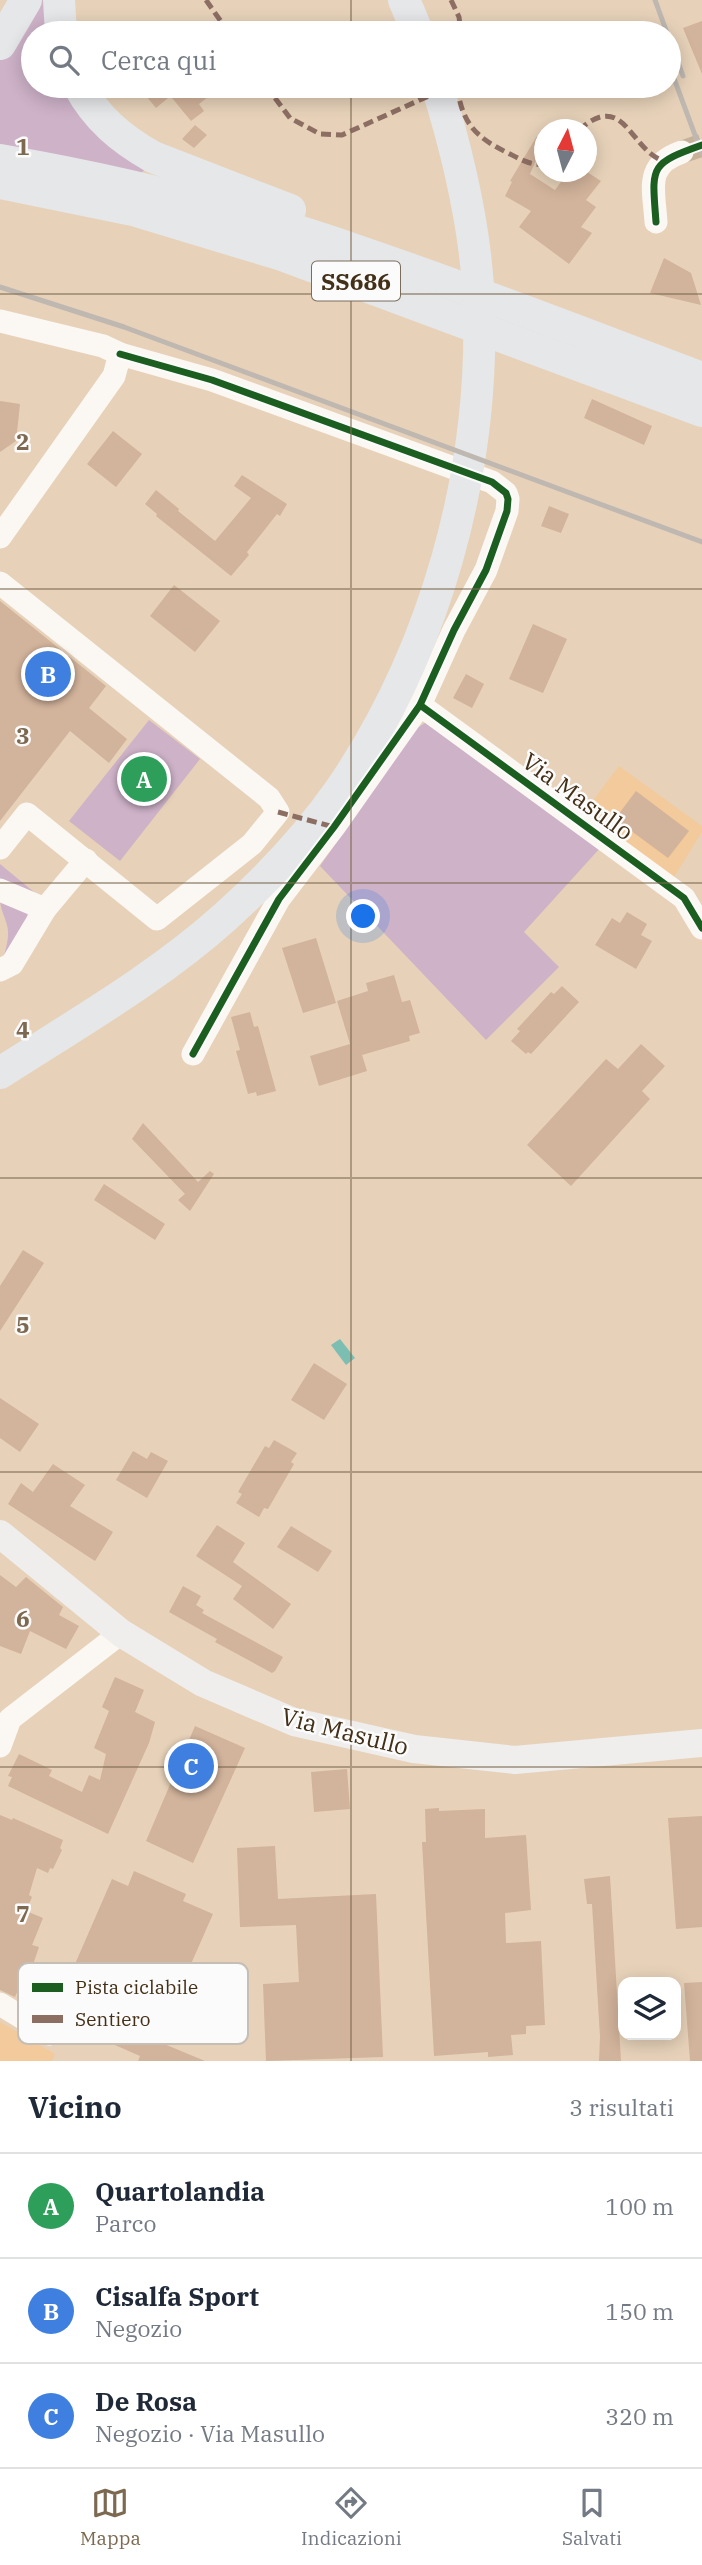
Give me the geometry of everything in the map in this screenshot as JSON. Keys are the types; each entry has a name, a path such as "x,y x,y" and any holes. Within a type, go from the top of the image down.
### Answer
{"highway":[{"path":"0,44 26,0"},
{"path":"59,0 60,21"},
{"path":"404,0 413,21"},
{"path":"86,98 103,120 134,146 164,161 322,222 363,252"},
{"path":"0,1072 163,965 224,918 284,859 339,791 373,736 415,654 439,582 464,490 474,422 480,348 479,304 467,209 450,128 441,98"},
{"name":"SS686","path":"0,160 143,189 363,252 702,379"},
{"name":"SS686","path":"0,183 133,210 269,251 382,290 702,411"}],"main road":[{"name":"Via Masullo","path":"0,1534 121,1633 203,1683 294,1722 414,1749 516,1760 702,1743"}],"street":[{"path":"656,222 653,183 655,171 663,161 682,152"},
{"path":"0,321 103,346 120,354 212,380 492,482 503,488 508,499 509,505 486,569 454,630 420,705 334,827 279,899 193,1054"},
{"path":"0,537 114,376 120,354"},
{"path":"0,583 270,798 278,812 334,827"},
{"name":"Via Masullo","path":"420,705 684,898 702,928"},
{"path":"0,848 27,814 157,919 253,844 278,812"},
{"path":"0,970 12,964 44,909 86,860"},
{"path":"0,890 44,909"},
{"path":"0,1746 10,1719 121,1633"},
{"path":"0,2004 18,2015"}],"shaded area":[{"path":"35,0 49,0 50,21 23,21"},
{"path":"21,24 21,98 81,98 148,167 141,173 0,145 0,60"},
{"path":"149,720 200,759 120,861 69,821"},
{"path":"428,721 601,847 524,932 559,967 486,1040 320,866 417,728"},
{"path":"619,766 702,826 702,832 674,877 585,811"},
{"path":"0,864 40,897 45,900 0,881"},
{"path":"0,898 27,912 28,921 3,959 8,933"},
{"path":"0,2022 18,2032 18,2044 38,2044 55,2054 52,2061 0,2061"}],"water":[{"path":"340,1339 355,1358 346,1365 331,1345"}],"building":[{"path":"702,21 702,74 683,28"},
{"path":"148,98 168,98 156,108"},
{"path":"172,98 207,98 199,104 204,111 191,121"},
{"path":"195,125 207,135 194,148 182,139"},
{"path":"534,141 534,165 530,174 534,177 534,182 542,182 555,190 561,182 597,182 597,178 601,181 586,200 596,207 581,227 592,233 569,264 519,227 531,211 505,196 512,182 510,181"},
{"path":"664,258 691,273 701,305 650,293"},
{"path":"592,399 652,426 644,445 584,418"},
{"path":"0,401 20,404 16,441 0,452"},
{"path":"113,431 142,454 116,487 87,464"},
{"path":"242,475 287,504 280,516 277,514 247,552 249,555 231,576 156,516 145,504 156,490 215,541 251,498 234,486"},
{"path":"549,506 569,514 561,533 541,526"},
{"path":"174,585 220,621 195,652 150,616"},
{"path":"0,601 106,686 89,708 127,739 109,763 70,731 0,821"},
{"path":"533,624 567,639 543,693 509,679"},
{"path":"466,674 484,684 472,708 453,698"},
{"path":"636,791 689,831 668,858 615,819"},
{"path":"627,912 647,924 641,935 652,941 636,969 595,945 612,918 620,923"},
{"path":"316,938 336,1003 303,1013 282,948"},
{"path":"394,975 402,1002 410,1000 420,1033 409,1036 410,1041 362,1055 367,1071 319,1086 310,1056 350,1044 337,1001 368,991 366,983"},
{"path":"562,986 579,1002 531,1054 526,1054 511,1041 520,1031 517,1029 551,992 554,994"},
{"path":"250,1012 254,1027 258,1026 276,1091 257,1096 256,1092 248,1094 236,1051 240,1050 231,1017"},
{"path":"641,1044 665,1066 642,1091 650,1099 571,1186 527,1145 606,1059 618,1069"},
{"path":"143,1123 198,1182 210,1171 214,1174 190,1211 178,1200 185,1194 132,1139"},
{"path":"104,1184 165,1224 155,1240 94,1200"},
{"path":"23,1250 44,1263 0,1331 0,1286"},
{"path":"314,1363 347,1384 324,1420 291,1400"},
{"path":"0,1398 39,1424 20,1452 0,1438"},
{"path":"274,1440 297,1453 291,1462 294,1464 268,1509 264,1508 259,1517 236,1503 242,1494 238,1492 265,1446 269,1448"},
{"path":"133,1451 147,1459 151,1452 168,1461 147,1498 116,1480"},
{"path":"53,1464 85,1485 70,1506 113,1532 95,1561 8,1504 21,1483 33,1492"},
{"path":"217,1525 245,1543 233,1562 291,1604 273,1629 233,1599 242,1586 196,1556"},
{"path":"291,1526 332,1551 318,1572 277,1547"},
{"path":"0,1575 16,1587 26,1577 63,1607 59,1615 79,1626 66,1649 30,1631 21,1654 0,1646"},
{"path":"183,1586 201,1596 196,1605 204,1610 202,1613 283,1657 275,1671 272,1673 215,1642 217,1639 169,1612"},
{"path":"115,1677 144,1690 135,1712 155,1722 149,1743 108,1834 8,1786 12,1777 8,1776 19,1754 52,1770 49,1776 82,1792 89,1775 100,1780 106,1754 94,1748 109,1711 102,1707"},
{"path":"195,1726 245,1748 193,1863 146,1841"},
{"path":"347,1769 350,1809 314,1812 311,1772"},
{"path":"439,1808 439,1811 485,1809 485,1838 526,1835 531,1910 505,1913 506,1943 541,1941 545,2025 526,2026 526,2034 511,2035 513,2055 488,2057 488,2052 434,2056 422,1842 426,1842 425,1809"},
{"path":"0,1815 63,1840 60,1848 62,1850 53,1869 50,1868 48,1873 37,1868 29,1895 32,1897 26,1911 43,1918 32,1945 39,1947 34,1963 18,1963 18,1990 15,1997 0,1990"},
{"path":"702,1816 702,1927 676,1929 668,1818"},
{"path":"275,1846 278,1899 376,1894 383,2057 266,2061 263,1984 299,1982 296,1925 240,1927 237,1848"},
{"path":"134,1871 186,1894 183,1901 213,1914 191,1963 75,1963 112,1879 128,1886"},
{"path":"610,1876 621,2061 599,2061 592,1904 587,1904 584,1879"},
{"path":"702,1982 702,2061 690,2061 684,1983"},
{"path":"113,2044 164,2044 205,2061 138,2061 140,2056"}],"tunnel":[{"path":"682,152 702,145"}],"railway":[{"path":"655,0 663,21"},
{"path":"681,70 683,76"},
{"path":"681,97 702,154"},
{"path":"0,287 124,327 702,542"}],"marked path":[{"path":"206,0 221,21"},
{"path":"451,0 460,21"},
{"path":"275,98 290,118 320,134 342,135 424,98"},
{"path":"459,98 462,110 479,135 521,160 534,164"},
{"path":"594,119 606,116 616,119 651,154 663,161"},
{"path":"278,812 334,827"}],"cycle path":[{"path":"656,222 654,189 657,170 671,157 702,145"},
{"path":"120,354 212,380 492,482 506,493 508,499 507,511 486,570 454,630 420,705 334,827 279,899 193,1054"},
{"path":"420,705 684,898 702,928"}],"place":[{"name":"Cisalfa Sport","path":"48,674"},
{"name":"Quartolandia","path":"144,779"},
{"name":"De Rosa","path":"191,1766"}]}
